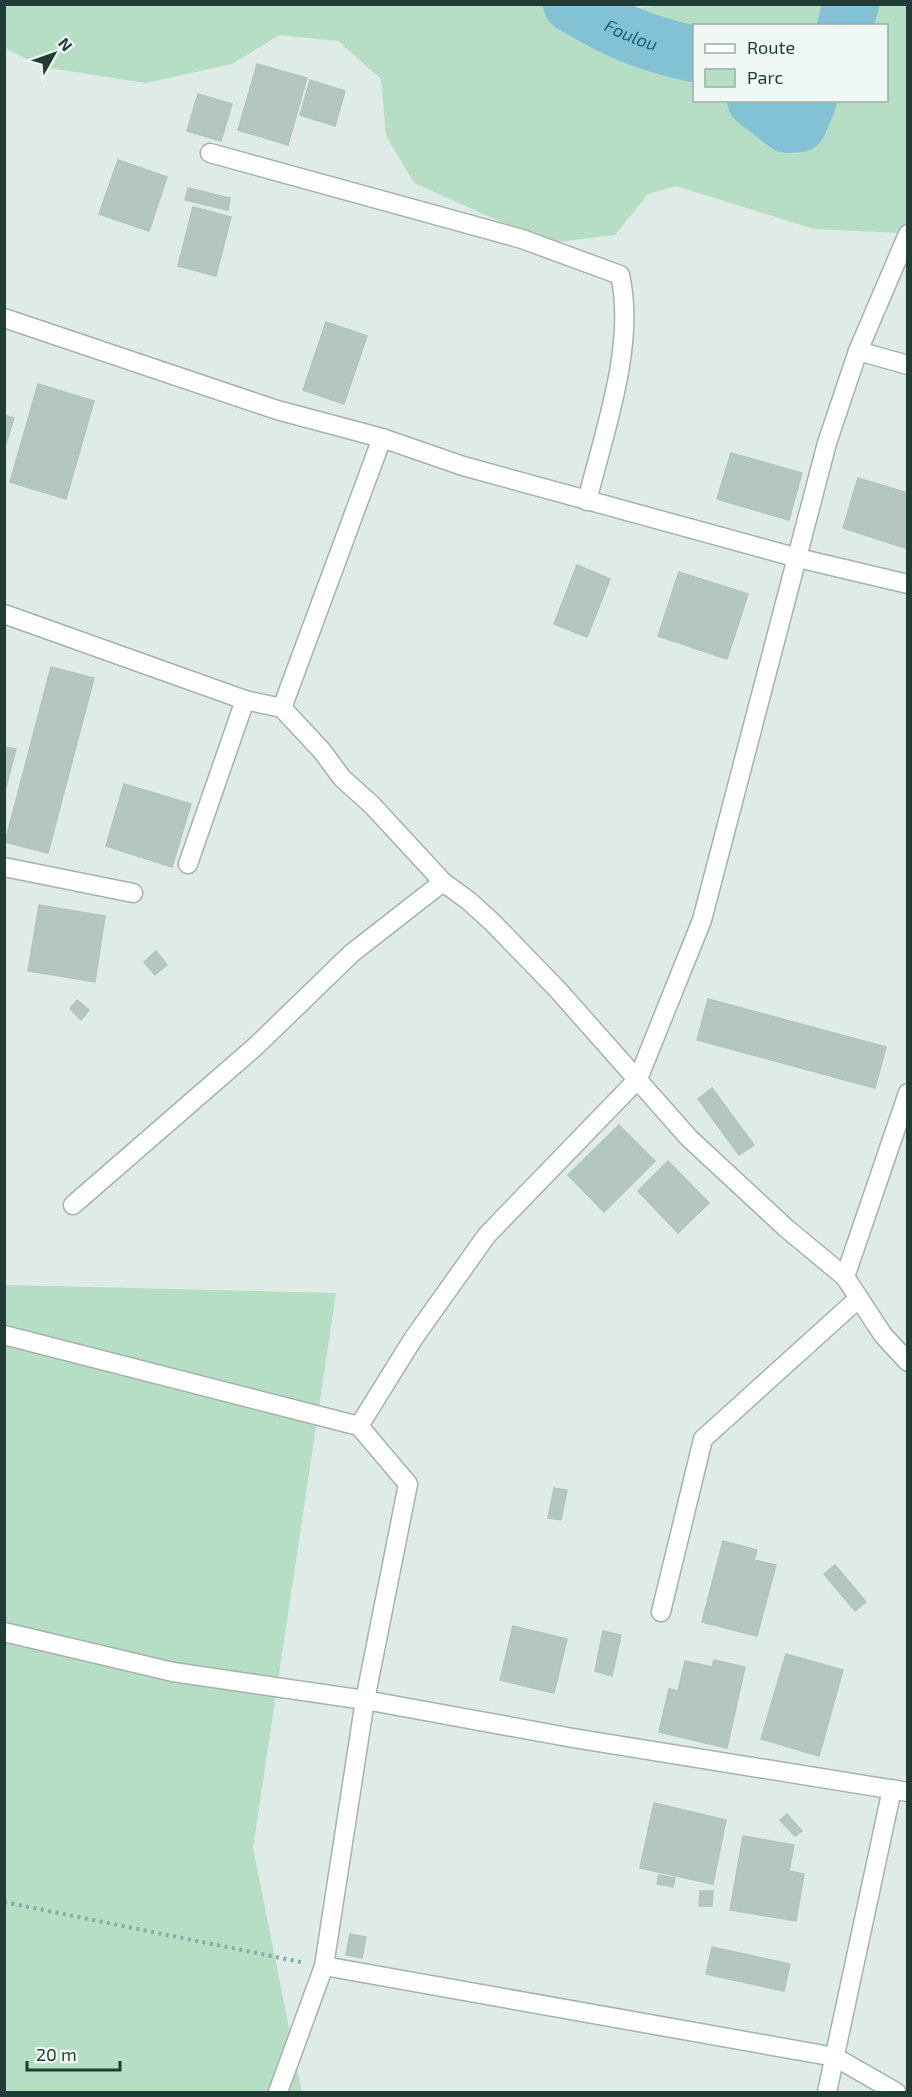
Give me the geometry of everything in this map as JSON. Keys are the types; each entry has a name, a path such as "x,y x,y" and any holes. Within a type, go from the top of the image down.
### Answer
{"street":[{"path":"210,153 522,239 620,275 624,295 623,345 612,403 587,501"},
{"path":"359,1426 413,1339 487,1235 638,1079 702,920 827,443 858,351 908,234"},
{"path":"4,318 277,410 382,438 463,466 798,558 908,584"},
{"path":"858,351 908,365"},
{"path":"282,708 382,438"},
{"path":"4,615 245,700 282,708 322,751 342,778 372,805 443,882 492,922 558,990 689,1138 786,1228 845,1277 883,1335 908,1362"},
{"path":"188,864 245,700"},
{"path":"4,867 133,893"},
{"path":"73,1205 256,1046 352,953 443,882"},
{"path":"845,1277 908,1093"},
{"path":"661,1612 703,1439 859,1298"},
{"path":"4,1335 359,1426 408,1484 365,1700 324,1966 278,2092"},
{"path":"4,1632 173,1672 365,1700 573,1738 900,1790 827,2092"},
{"path":"324,1966 835,2057 896,2092"}],"path":[{"path":"4,1902 324,1966"}],"green space":[{"path":"601,4 612,11 674,4 907,5 907,236 900,233 814,229 676,186 648,194 615,235 548,243 414,183 386,136 381,79 338,41 279,35 232,64 146,83 42,67 5,48 4,5"},
{"path":"5,1285 336,1293 253,1848 302,2092 5,2092"}],"building":[{"path":"257,64 307,78 288,145 238,130"},
{"path":"310,80 345,91 335,126 300,115"},
{"path":"198,94 232,104 221,141 187,131"},
{"path":"118,160 167,177 149,231 99,214"},
{"path":"188,188 230,198 228,210 185,200"},
{"path":"193,207 231,217 216,276 178,266"},
{"path":"326,322 367,336 344,404 303,390"},
{"path":"38,384 94,401 66,499 10,482"},
{"path":"4,415 14,418 4,450"},
{"path":"731,453 802,473 789,520 717,499"},
{"path":"858,478 908,493 908,549 843,528"},
{"path":"577,565 610,579 587,637 554,624"},
{"path":"679,572 748,594 727,659 658,636"},
{"path":"51,667 94,678 48,853 5,842"},
{"path":"4,747 16,749 4,795"},
{"path":"124,784 191,804 172,867 106,846"},
{"path":"39,905 105,916 95,982 28,971"},
{"path":"156,951 167,965 155,975 144,962"},
{"path":"708,999 886,1047 875,1088 697,1040"},
{"path":"77,1000 89,1010 81,1020 70,1009"},
{"path":"712,1088 754,1145 739,1155 698,1099"},
{"path":"619,1125 655,1161 604,1212 568,1175"},
{"path":"668,1161 709,1203 678,1233 638,1191"},
{"path":"554,1488 567,1490 561,1520 548,1518"},
{"path":"723,1541 757,1550 754,1560 776,1565 757,1636 702,1622"},
{"path":"835,1565 866,1602 855,1611 824,1574"},
{"path":"513,1626 567,1639 554,1693 500,1680"},
{"path":"603,1631 621,1635 612,1676 595,1671"},
{"path":"786,1654 843,1670 819,1756 761,1739"},
{"path":"714,1660 745,1667 727,1748 659,1732 669,1689 678,1691 685,1661 712,1667"},
{"path":"654,1803 726,1820 713,1884 640,1868"},
{"path":"787,1814 802,1831 795,1836 780,1820"},
{"path":"743,1836 794,1845 789,1871 804,1874 796,1921 730,1910"},
{"path":"659,1875 675,1878 673,1887 657,1884"},
{"path":"700,1891 713,1891 712,1906 699,1906"},
{"path":"350,1934 366,1937 362,1958 346,1955"},
{"path":"712,1947 790,1964 784,1991 706,1974"}],"waterway":[{"name":"Foulou","path":"571,4 631,35 661,46 693,54"},
{"name":"Foulou","path":"846,24 851,4"},
{"name":"Foulou","path":"758,102 787,125 799,124 808,102"}]}
